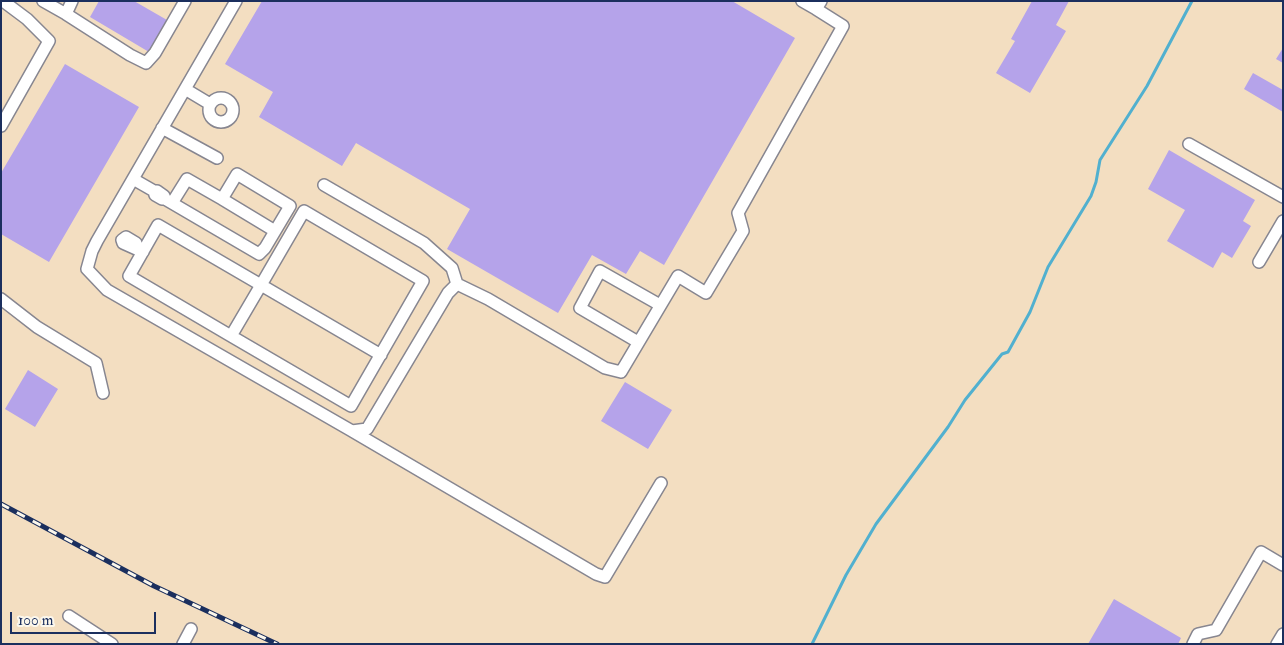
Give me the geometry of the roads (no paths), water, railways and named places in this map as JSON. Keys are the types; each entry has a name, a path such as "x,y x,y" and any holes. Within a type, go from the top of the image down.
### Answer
{"street":[{"path":"1,126 49,41 27,19 3,1"},
{"path":"43,1 146,63 155,54 185,1"},
{"path":"66,14 72,1"},
{"path":"236,1 97,241 87,269 107,290 596,574 605,577 661,483"},
{"path":"324,185 424,243 452,268 457,284 488,299 604,368 621,372 678,276 706,293 743,231 738,213 843,26 818,5 802,1"},
{"path":"185,89 210,104"},
{"path":"162,128 217,158"},
{"path":"1190,144 1283,197"},
{"path":"133,179 154,192 155,195 169,201 260,254 290,206 237,174 222,199"},
{"path":"169,201 187,179 275,231"},
{"path":"231,336 262,285 304,210 423,281 381,354 351,406 231,336 129,276 140,250 158,225 262,285 381,354"},
{"path":"1259,262 1283,222"},
{"path":"104,229 122,240 126,237 136,243 140,250"},
{"path":"638,342 580,308 600,272 660,305"},
{"path":"352,431 367,429 448,293 457,284"},
{"path":"1,299 37,327 96,363 104,393"},
{"path":"1193,644 1198,634 1216,630 1261,552 1283,565"},
{"path":"69,616 112,644"},
{"path":"183,644 191,629"},
{"path":"1277,644 1283,634"}],"waterway":[{"path":"812,644 846,575 876,524 948,427 965,400 1002,354 1008,352 1030,312 1048,267 1091,196 1100,160 1147,86 1192,1"}],"railway":[{"path":"1,504 154,586 277,644"}]}
